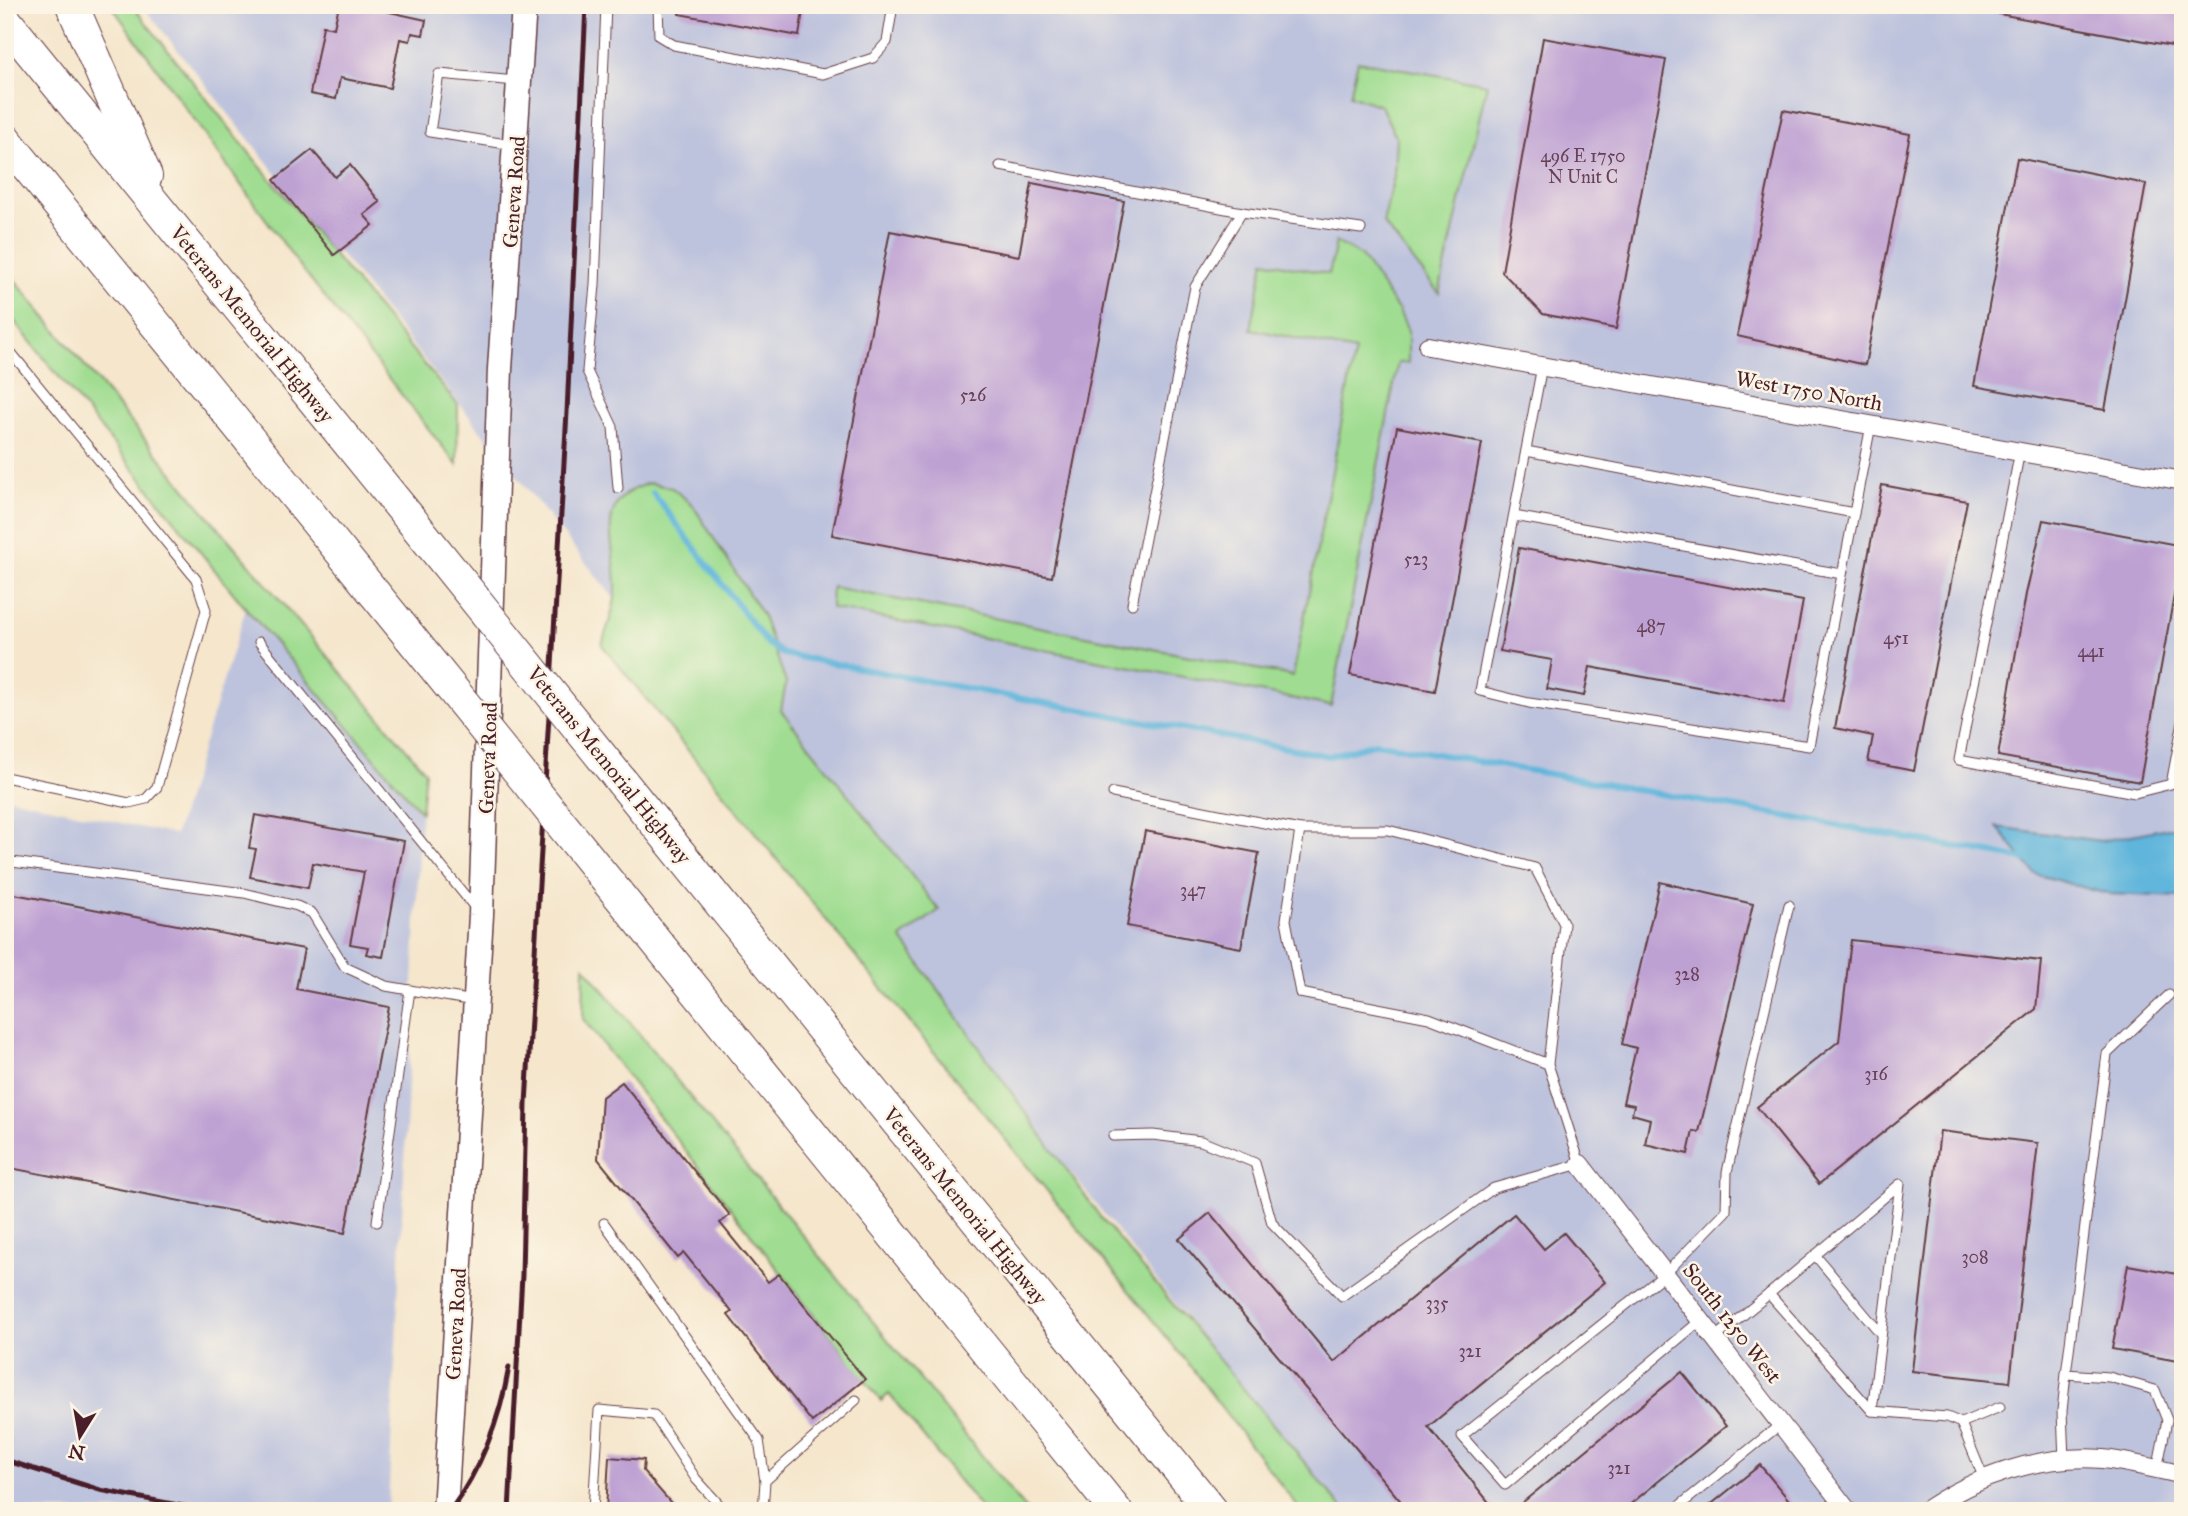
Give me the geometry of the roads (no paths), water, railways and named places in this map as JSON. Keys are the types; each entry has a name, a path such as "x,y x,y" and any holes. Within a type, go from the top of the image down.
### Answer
{"highway":[{"path":"72,5 162,212"},
{"name":"Veterans Memorial Highway","path":"5,20 1212,1511"},
{"path":"10,147 1116,1511"}],"main road":[{"name":"Geneva Road","path":"445,1511 481,915 500,369 517,146 524,5"}],"street":[{"name":"West 1750 North","path":"1428,345 2183,481"},
{"name":"South 1250 West","path":"1580,1164 1848,1511"},
{"path":"1925,1511 1984,1479 2032,1464 2064,1460 2104,1460 2183,1475"}],"lane":[{"path":"606,5 595,285 587,371 613,427 618,488"},
{"path":"658,5 659,36 674,45 780,68 823,74 873,58 887,42 893,5"},
{"path":"517,146 430,132 439,74 521,81"},
{"path":"1000,166 1242,212 1360,229"},
{"path":"1132,604 1195,288 1242,212"},
{"path":"5,345 196,579 206,610 157,787 146,799 129,803 5,777"},
{"path":"1542,366 1480,691 1529,702 1810,746 1871,425"},
{"path":"1526,451 1854,513"},
{"path":"2020,452 1959,760 2135,793 2171,785 2183,721"},
{"path":"1514,516 1842,574"},
{"path":"259,642 481,915"},
{"path":"1112,793 1300,830 1388,830 1535,868 1564,924 1548,1064 1580,1164 1494,1188 1342,1296 1272,1223 1255,1163 1201,1140 1153,1135 1113,1136"},
{"path":"1300,830 1286,920 1300,993 1429,1018 1548,1064"},
{"path":"5,861 244,893 297,906 312,913 345,967 386,986 476,1001"},
{"path":"1701,1320 1505,1485 1462,1436 1665,1274 1726,1211 1727,1172 1789,905"},
{"path":"377,1222 410,990"},
{"path":"2064,1460 2062,1412 2066,1374 2107,1054 2169,995"},
{"path":"1715,1338 1900,1184 1872,1411"},
{"path":"604,1223 759,1440 765,1481 763,1511"},
{"path":"1815,1255 1881,1334"},
{"path":"1769,1294 1872,1411 1947,1417 1961,1423 1984,1479"},
{"path":"2066,1374 2109,1377 2155,1390 2167,1420 2157,1469"},
{"path":"765,1481 856,1401"},
{"path":"1961,1423 2000,1407"},
{"path":"593,1511 599,1410 654,1415 696,1479 725,1511"},
{"path":"1674,1511 1781,1424"}],"water":[{"path":"2183,825 2183,897 2107,894 2035,874 1997,827 2101,841"}],"waterway":[{"path":"653,493 766,642 783,654 1329,756 1376,743 2029,860"}],"railway":[{"path":"509,1511 522,1275 526,1104 567,412 586,5"},
{"path":"450,1511 488,1442 509,1367"},
{"path":"5,1460 100,1490 209,1511"}]}
